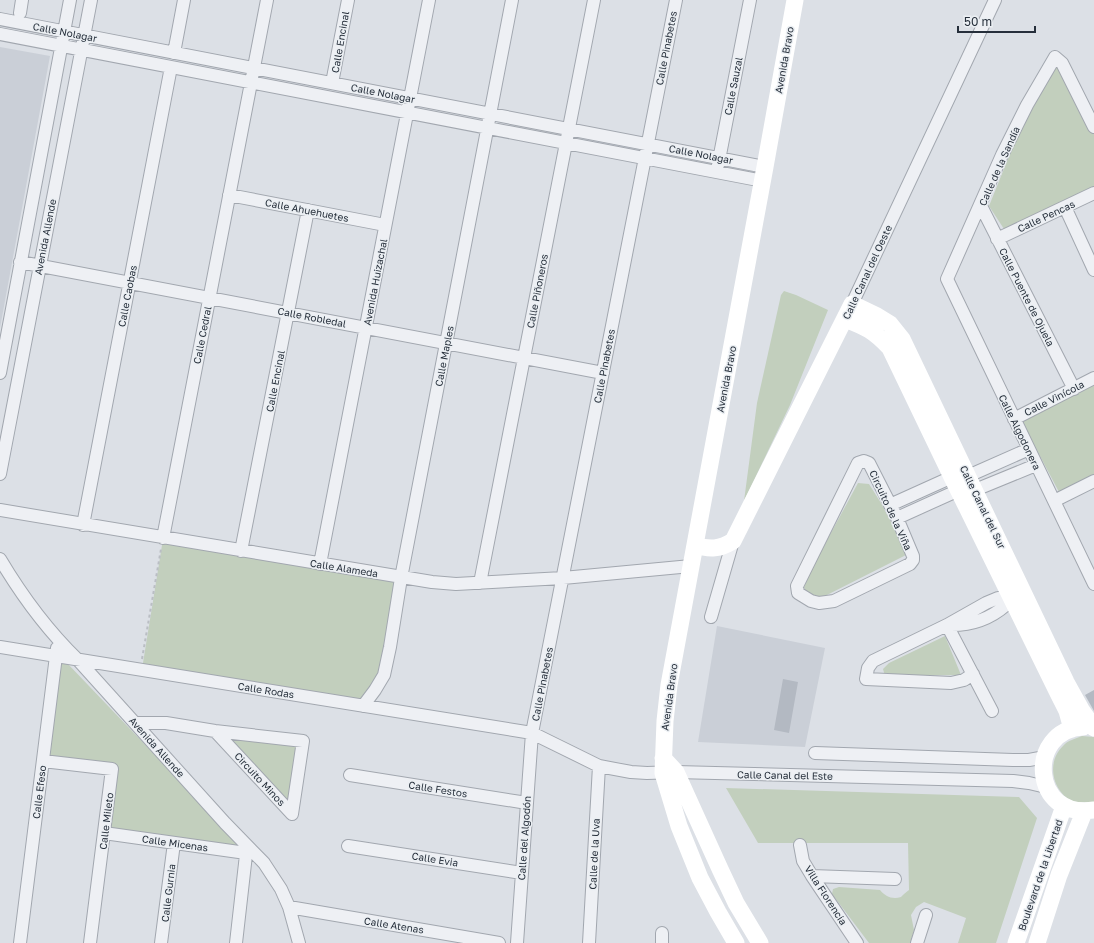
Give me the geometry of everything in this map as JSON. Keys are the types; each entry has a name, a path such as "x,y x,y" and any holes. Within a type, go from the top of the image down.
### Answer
{"main road":[{"name":"Avenida Bravo","path":"736,943 700,878 679,826 667,768 665,721 669,685 764,174 794,0"},
{"name":"Calle Canal del Sur","path":"849,311 877,316 890,324 902,339 963,483 1017,594 1082,711 1094,728"},
{"name":"Calle Canal del Oeste","path":"733,542 849,311"},
{"path":"695,545 713,549 724,547 733,542"},
{"name":"Calle Canal del Sur","path":"1017,594 1066,711 1072,729"},
{"path":"1089,811 1074,810 1057,801 1046,787 1043,777 1043,767 1044,757 1049,748 1063,733 1072,729 1094,728"},
{"name":"Avenida Bravo","path":"667,768 736,903 760,943"},
{"name":"Boulevard de la Libertad","path":"1016,943 1064,806"},
{"name":"Boulevard de la Libertad","path":"1037,943 1059,874 1089,811"},
{"path":"718,912 736,903"}],"street":[{"path":"20,13 22,0"},
{"name":"Avenida Allende","path":"0,373 70,0"},
{"name":"Avenida Allende","path":"0,474 90,0"},
{"path":"174,52 184,0"},
{"name":"Calle Cedral","path":"163,538 267,0"},
{"name":"Calle Encinal","path":"332,83 348,0"},
{"name":"Avenida Huizachal","path":"320,564 429,0"},
{"name":"Calle Maples","path":"363,706 384,675 390,647 401,578 512,0"},
{"name":"Calle Piñoneros","path":"480,582 594,0"},
{"name":"Calle Pinabetes","path":"532,733 676,0"},
{"name":"Calle Sauzal","path":"717,172 750,0"},
{"name":"Calle Canal del Oeste","path":"849,311 995,0"},
{"name":"Calle Nolagar","path":"0,19 719,158 764,174"},
{"name":"Calle Nolagar","path":"0,34 717,172 764,174"},
{"name":"Calle de la Sandía","path":"947,279 1002,155 1027,105 1055,57 1062,63 1094,127"},
{"name":"Calle Caobas","path":"83,525 172,67"},
{"name":"Calle Pencas","path":"997,239 1094,193"},
{"name":"Calle Ahuehuetes","path":"229,195 386,225"},
{"name":"Calle Puente de Ojuela","path":"980,206 1074,389"},
{"path":"1065,206 1094,270"},
{"name":"Calle Encinal","path":"241,551 308,210"},
{"name":"Calle Robledal","path":"20,262 603,373"},
{"name":"Calle Algodonera","path":"947,279 1094,584"},
{"name":"Calle Vinícola","path":"1014,418 1094,378"},
{"path":"897,518 1029,449"},
{"name":"Circuito de la Viña","path":"864,461 869,463 897,518 913,556 913,560 910,564 834,601 819,603 811,601 798,593 797,586 858,463 864,461"},
{"path":"890,505 963,483 1036,465"},
{"path":"1054,501 1094,481"},
{"name":"Calle Alameda","path":"0,510 401,578 456,584 563,578 691,566"},
{"name":"Calle Canal del Oeste","path":"711,617 733,542"},
{"name":"Avenida Allende","path":"0,559 17,588 39,618 58,640 135,723 247,849 264,863 281,888 289,907 299,943"},
{"path":"973,674 964,680 951,683 866,679 868,668 873,661 947,625 986,603 998,598 1017,594"},
{"path":"947,625 992,711"},
{"name":"Calle Efeso","path":"20,943 58,640"},
{"name":"Calle Rodas","path":"0,647 532,733"},
{"name":"Circuito Minos","path":"135,723 166,723 215,731 303,741 292,814 215,731"},
{"name":"Calle Canal del Este","path":"532,733 599,766 631,772 667,768 1013,781 1029,782 1046,787"},
{"name":"Calle del Algodón","path":"517,943 532,733"},
{"path":"815,753 1013,760 1029,760 1044,757"},
{"name":"Calle Mileto","path":"43,761 112,769 90,943"},
{"name":"Calle de la Uva","path":"589,943 599,766"},
{"name":"Calle Festos","path":"350,775 527,803"},
{"name":"Calle Micenas","path":"104,833 174,843 247,849"},
{"name":"Calle Gurnia","path":"162,943 174,843"},
{"name":"Calle Evia","path":"348,846 522,873"},
{"name":"Villa Florencia","path":"800,846 803,861 857,943"},
{"path":"236,943 247,849"},
{"path":"812,876 895,879"},
{"name":"Calle Atenas","path":"289,907 445,938 499,943"},
{"path":"917,943 926,914"}],"path":[{"path":"141,670 163,538"}],"shaded area":[{"path":"0,47 50,56 0,328"},
{"path":"717,626 825,648 805,747 698,742"}],"green space":[{"path":"1055,64 1064,73 1094,131 1094,189 1004,229 989,206 1018,134"},
{"path":"784,291 828,310 790,405 744,501 757,403 781,295"},
{"path":"1094,384 1094,475 1059,492 1021,420"},
{"path":"858,483 869,484 881,503 908,554 821,598 806,594 804,587 813,566"},
{"path":"163,539 400,578 382,674 363,704 142,669"},
{"path":"945,636 961,675 885,676 883,669 889,663"},
{"path":"58,659 67,663 242,846 102,835 109,765 45,756"},
{"path":"217,732 301,742 291,811"},
{"path":"1082,736 1094,737 1094,802 1072,801 1060,790 1054,776 1054,760 1058,753 1067,742"},
{"path":"726,788 1019,797 1037,818 996,943 958,943 966,918 924,902 916,907 911,915 914,930 910,943 869,943 832,894 833,889 839,887 880,890 889,897 901,897 909,890 908,843 758,843"}],"building":[{"path":"783,679 798,682 789,733 774,730"},
{"path":"1094,690 1094,711 1085,695"}]}
